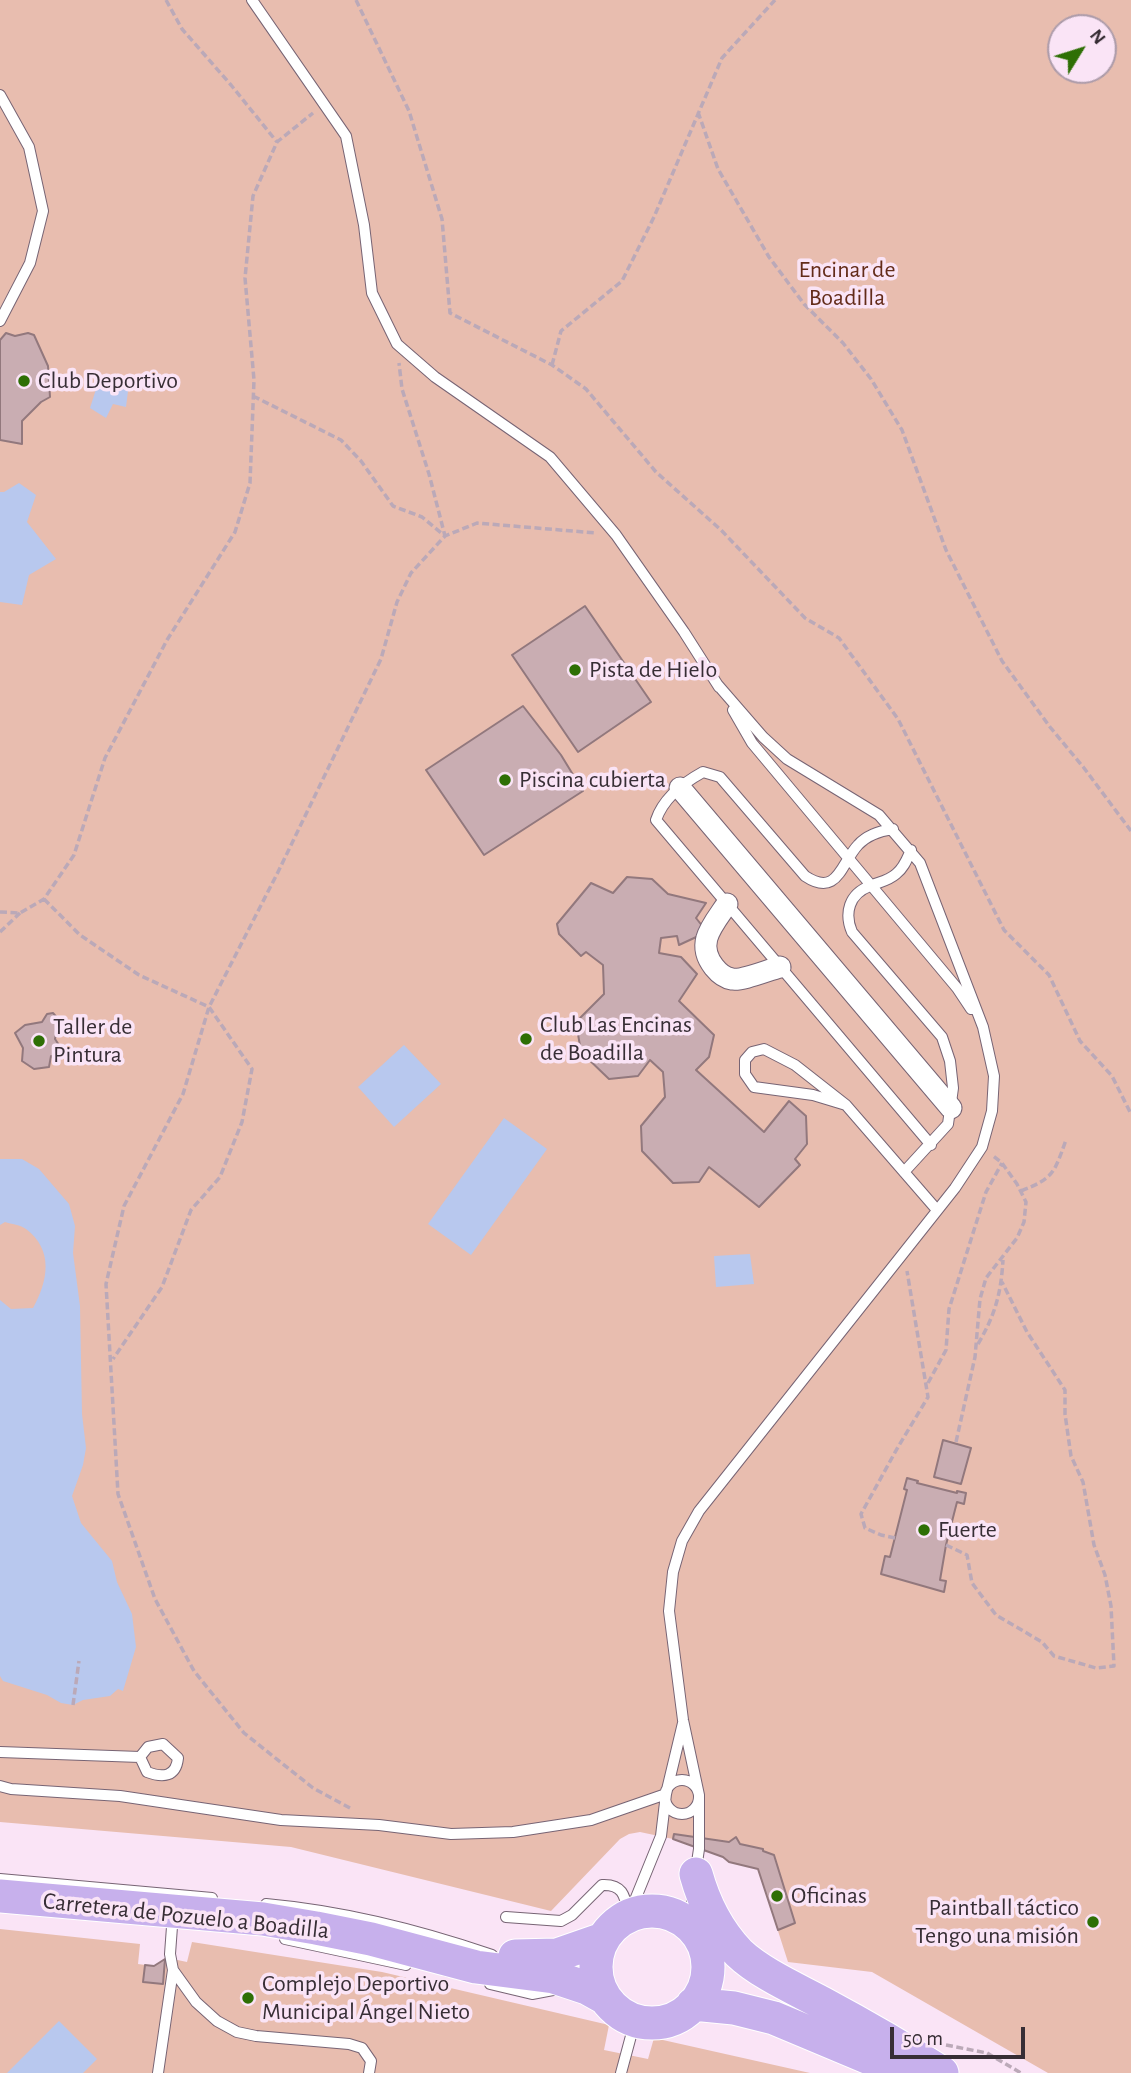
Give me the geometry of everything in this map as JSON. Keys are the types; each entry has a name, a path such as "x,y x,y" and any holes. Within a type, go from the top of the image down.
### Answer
{"main road":[{"path":"696,1874 701,1893 723,1934 741,1955 783,1983 896,2043 942,2073"},
{"name":"Carretera de Pozuelo a Boadilla","path":"0,1896 173,1923 263,1919 371,1939 488,1969 557,1955 618,1923"},
{"path":"695,1932 705,1949 707,1970 702,1992 681,2015 651,2023 635,2021 592,1992 598,1984 595,1969 597,1954 618,1923 639,1912 667,1913 681,1919 695,1932 717,1961 737,1979 932,2073"},
{"name":"Carretera de Pozuelo a Boadilla","path":"371,1939 475,1967 554,1977 592,1992"},
{"path":"693,2004 734,2008 774,2018 905,2073"}],"street":[{"path":"680,788 951,1108"},
{"path":"727,904 710,928 704,948 707,959 718,973 733,979 780,967"}],"lane":[{"path":"251,0 346,136 364,225 372,293 397,344 435,377 550,457 616,535 684,632 752,743 957,988 983,1027"},
{"path":"0,95 29,147 43,211 30,263 0,321"},
{"path":"695,1932 692,1901 699,1849 699,1795 683,1720 669,1611 673,1572 682,1541 699,1511 937,1210 982,1147 992,1111 994,1076 983,1027 920,863 911,850 879,815 787,759 762,737 717,684"},
{"path":"893,829 883,830 865,839 833,880 824,884 805,876 720,777 703,772 661,806 656,820 931,1145"},
{"path":"904,1172 948,1124 953,1087 950,1061 942,1037 852,932 846,919 848,907 854,898 871,885 896,874 908,859 911,850"},
{"path":"846,1105 813,1095 754,1087 745,1074 746,1060 752,1052 764,1049 795,1065 846,1105 937,1210"},
{"path":"618,1923 635,1900 661,1836 666,1794 683,1720"},
{"path":"0,1752 140,1757"},
{"path":"0,1786 121,1796 281,1820 379,1825 451,1833 513,1832 591,1820 666,1794 671,1785 682,1780 693,1784 699,1795 696,1807 680,1814 670,1808 666,1794"},
{"path":"0,1879 221,1899"},
{"path":"506,1917 561,1921 572,1915 602,1885 612,1885 621,1889 625,1896 618,1923"},
{"path":"248,1902 306,1908 435,1935 532,1994 592,1992"},
{"path":"158,2073 173,1970 170,1954 173,1923"},
{"path":"271,1936 417,1968"},
{"path":"173,1970 196,2002 216,2021 237,2032 256,2036 349,2044 362,2048 371,2061 369,2073"},
{"path":"621,2073 635,2021"}],"path":[{"path":"166,0 182,29 277,142"},
{"path":"552,365 561,331 622,281 654,217 722,58 775,0"},
{"path":"357,2 409,111 442,219 450,313 552,365 586,389 656,472 721,530 805,618 839,638 898,719 1004,930 1049,975 1080,1041 1112,1076 1131,1114"},
{"path":"0,933 20,913 44,899 74,855 105,758 167,640 235,532 250,483 253,396 245,278 253,196 277,142 323,104"},
{"path":"698,112 718,169 769,257 804,304 843,342 871,379 902,430 946,550 1002,661 1131,831"},
{"path":"397,344 402,388 445,536"},
{"path":"253,396 341,440 393,506 422,517 445,536"},
{"path":"379,1825 313,1788 244,1733 194,1671 155,1599 118,1494 106,1284 124,1206 183,1094 209,1007 381,659 397,602 411,573 445,536 477,523 616,535"},
{"path":"44,899 80,935 139,975 209,1007 251,1069 242,1122 220,1177 191,1210 162,1287 112,1361"},
{"path":"0,912 20,913"},
{"path":"1021,1191 1043,1182 1056,1169 1066,1140"},
{"path":"956,1442 976,1346 980,1299 986,1278 1017,1238 1024,1222 1026,1202 1002,1163 982,1147"},
{"path":"928,1385 946,1350 949,1309 986,1192 1002,1163"},
{"path":"895,1538 865,1528 861,1514 928,1397 909,1276 900,1254"},
{"path":"976,1346 991,1321 1002,1282 1003,1259"},
{"path":"946,1545 967,1555 972,1583 996,1615 1042,1642 1054,1656 1096,1668 1114,1666 1111,1606 1105,1575 1094,1545 1083,1482 1071,1456 1065,1415 1065,1390 1027,1332 1002,1282"},
{"path":"74,1705 79,1661"}],"green space":[{"name":"Club Las Encinas de Boadilla","path":"0,0 1131,0 1131,2073 1048,2073 872,1972 788,1962 758,1869 673,1839 640,1832 620,1839 551,1911 291,1847 0,1822"},
{"name":"Complejo Deportivo Municipal Ángel Nieto","path":"0,1929 140,1944 138,1964 153,1966 168,1958 187,1962 192,1942 382,1972 609,2025 604,2050 648,2059 654,2038 810,2073 0,2073"}],"water":[{"path":"98,383 114,389 123,385 128,391 126,407 113,404 106,418 90,408"},
{"path":"19,483 36,495 27,522 56,559 29,575 22,605 0,602 0,492"},
{"path":"404,1045 441,1084 394,1127 358,1087"},
{"path":"504,1118 547,1149 471,1255 428,1224"},
{"path":"0,1159 22,1159 39,1169 69,1204 75,1226 73,1253 80,1306 82,1414 86,1448 72,1496 81,1523 112,1561 117,1582 132,1614 136,1647 123,1691 118,1689 110,1696 83,1700 73,1705 3,1681 0,1676 0,1300 11,1309 33,1308 42,1287 46,1266 41,1246 35,1237 19,1226 5,1222 0,1225"},
{"path":"750,1254 754,1284 716,1287 714,1256"},
{"path":"59,2021 97,2059 83,2073 7,2073"}],"building":[{"name":"Club Deportivo","path":"6,333 15,336 28,333 34,335 48,366 50,397 22,421 22,444 0,440 0,340"},
{"name":"Pista de Hielo","path":"585,606 651,702 578,752 512,655"},
{"name":"Piscina cubierta","path":"523,706 561,755 583,791 484,855 426,770"},
{"path":"627,877 652,879 668,894 706,903 696,918 707,932 679,945 677,936 661,938 659,953 681,957 697,974 679,1001 714,1035 709,1057 696,1070 764,1132 789,1101 806,1116 807,1144 795,1159 800,1165 759,1207 709,1167 699,1182 673,1183 642,1151 641,1126 665,1097 663,1072 650,1060 638,1076 609,1079 581,1052 576,1022 604,994 603,965 586,952 581,956 559,934 557,924 591,883 613,893"},
{"name":"Taller de Pintura","path":"53,1013 59,1020 55,1039 61,1048 60,1052 54,1057 51,1056 49,1067 34,1069 22,1061 23,1048 15,1033 25,1025 42,1022 47,1014"},
{"path":"943,1440 971,1448 961,1484 934,1477"},
{"name":"Fuerte","path":"907,1478 918,1481 917,1483 966,1493 964,1504 957,1502 946,1545 940,1580 946,1581 944,1592 881,1574 885,1556 890,1557 907,1490 904,1489"},
{"name":"Oficinas","path":"674,1834 729,1842 736,1837 740,1844 763,1849 774,1855 795,1923 778,1930 758,1869 729,1862 723,1857 673,1839"},
{"path":"165,1959 163,1984 143,1982 145,1965 154,1966"}],"place":[{"name":"Club Deportivo","path":"24,381"},
{"name":"Pista de Hielo","path":"575,670"},
{"name":"Piscina cubierta","path":"505,780"},
{"name":"Club Las Encinas de Boadilla","path":"526,1039"},
{"name":"Taller de Pintura","path":"39,1041"},
{"name":"Fuerte","path":"924,1530"},
{"name":"Oficinas","path":"777,1896"},
{"name":"Paintball táctico Tengo una misión","path":"1093,1922"},
{"name":"Complejo Deportivo Municipal Ángel Nieto","path":"248,1998"}],"park label":[{"name":"Encinar de Boadilla","path":"847,284"}]}
